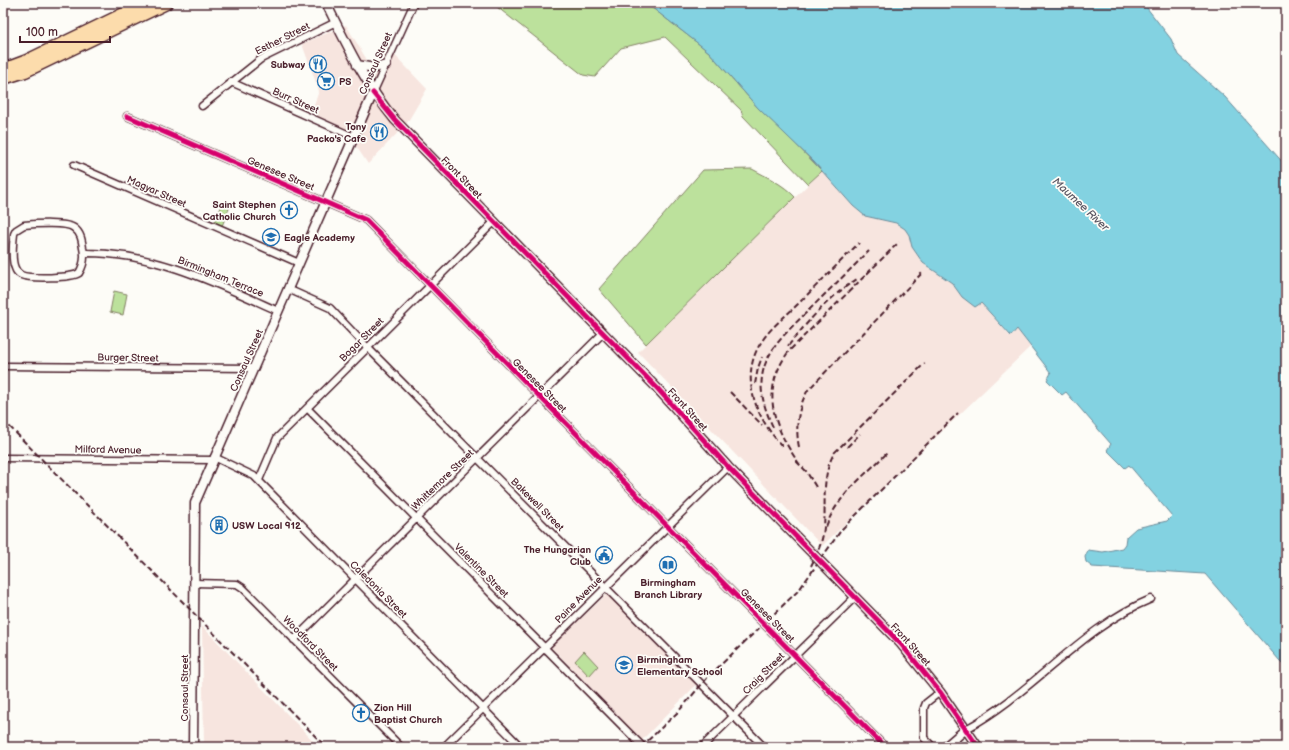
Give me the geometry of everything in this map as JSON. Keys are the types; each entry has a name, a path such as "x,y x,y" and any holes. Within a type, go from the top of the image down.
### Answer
{"highway":[{"path":"3,70 26,61 147,3"},
{"path":"3,78 25,71 166,3"}],"street":[{"name":"Front Street","path":"326,3 357,65 373,93 395,120 603,332 657,388 728,466 901,644 940,692 978,747"},
{"name":"Consaul Street","path":"194,747 195,503 325,202 414,3"},
{"name":"Esther Street","path":"202,106 261,59 336,22"},
{"path":"357,65 375,68 386,65"},
{"name":"Burr Street","path":"231,82 354,137"},
{"name":"Genesee Street","path":"127,116 366,220 429,286 540,396 885,747"},
{"name":"Magyar Street","path":"74,165 299,263"},
{"name":"Bogar Street","path":"259,480 277,438 494,222"},
{"path":"24,225 71,226 80,236 84,253 82,269 76,275 38,277 21,275 14,268 13,263 14,234 16,230 24,225"},
{"name":"Birmingham Terrace","path":"84,253 122,255 184,270 278,311"},
{"name":"Bakewell Street","path":"288,289 330,308 764,747"},
{"name":"Whittemore Street","path":"294,640 603,332"},
{"name":"Burger Street","path":"3,366 253,368"},
{"name":"Valentine Street","path":"307,408 643,747"},
{"name":"Milford Avenue","path":"3,458 214,459"},
{"name":"Caledonia Street","path":"214,459 254,476 259,480 355,580 522,747"},
{"name":"Paine Avenue","path":"444,747 605,586 728,466"},
{"name":"Woodford Street","path":"194,583 238,584 401,747"},
{"name":"Craig Street","path":"702,747 855,597"},
{"path":"945,747 966,729 985,719 1008,702 1057,660 1110,620 1151,599"},
{"path":"933,747 924,738 924,708 926,704 940,692"}],"shaded area":[{"path":"346,25 370,65 379,65 389,49 427,89 407,123 368,164 344,128 311,113 319,91 302,44"},
{"path":"822,171 853,206 865,216 896,223 905,229 909,235 912,247 923,263 952,283 962,297 981,303 1010,336 1017,329 1030,347 822,546 638,352"},
{"name":"Birmingham Elementary School","path":"607,594 697,684 642,740 551,647"},
{"path":"202,626 319,747 204,747"}],"green space":[{"path":"492,3 646,3 709,52 758,108 822,171 808,184 743,116 741,110 665,37 621,48 595,77 583,75"},
{"path":"752,169 780,185 795,197 646,344 599,289 703,170"},
{"path":"223,203 230,206 222,226 214,223"},
{"path":"114,291 127,294 123,315 110,312"},
{"path":"584,651 598,666 589,676 575,661"}],"water":[{"name":"Maumee River","path":"646,3 1145,3 1147,8 1171,39 1178,55 1225,97 1286,166 1286,668 1205,574 1092,567 1086,562 1085,557 1088,550 1103,552 1122,548 1125,544 1126,537 1136,528 1167,521 1172,516 1129,465 1125,468 1107,450 1111,444 1066,392 1062,395 1047,380 1051,373 1017,329 1011,336 981,303 975,307 962,297 952,283 923,263 912,247 909,235 905,229 896,223 865,216 853,206 814,162 758,108 709,52"}],"railway":[{"path":"800,465 783,437 777,423 774,410 772,395 774,381 780,366 789,351 899,242"},
{"path":"782,446 765,423 753,396 751,368 755,354 762,341 770,331 859,243"},
{"path":"773,427 765,407 762,389 762,374 767,360 785,334 869,251"},
{"path":"799,447 797,432 798,417 808,390 923,272"},
{"path":"788,346 837,293 857,279"},
{"path":"755,384 762,357"},
{"path":"811,566 822,537 824,527 827,471 834,453 925,363"},
{"path":"730,392 762,425"},
{"path":"641,747 678,712 708,677 799,590 842,529 958,413"},
{"path":"3,420 326,747"},
{"path":"847,447 860,434"},
{"path":"826,527 844,496 887,453"},
{"path":"796,461 806,471 816,487"}],"cycle path":[{"path":"373,93 395,120 657,388 728,467 901,644 940,692 978,747"},
{"path":"127,116 366,220 885,747"}],"place":[{"name":"Subway","path":"318,64"},
{"name":"PS","path":"326,81"},
{"name":"Tony Packo's Cafe","path":"379,132"},
{"name":"Saint Stephen Catholic Church","path":"289,210"},
{"name":"Eagle Academy","path":"271,237"},
{"name":"USW Local 912","path":"219,525"},
{"name":"The Hungarian Club","path":"604,555"},
{"name":"Birmingham Branch Library","path":"668,565"},
{"name":"Birmingham Elementary School","path":"624,665"},
{"name":"Zion Hill Baptist Church","path":"361,713"}]}
